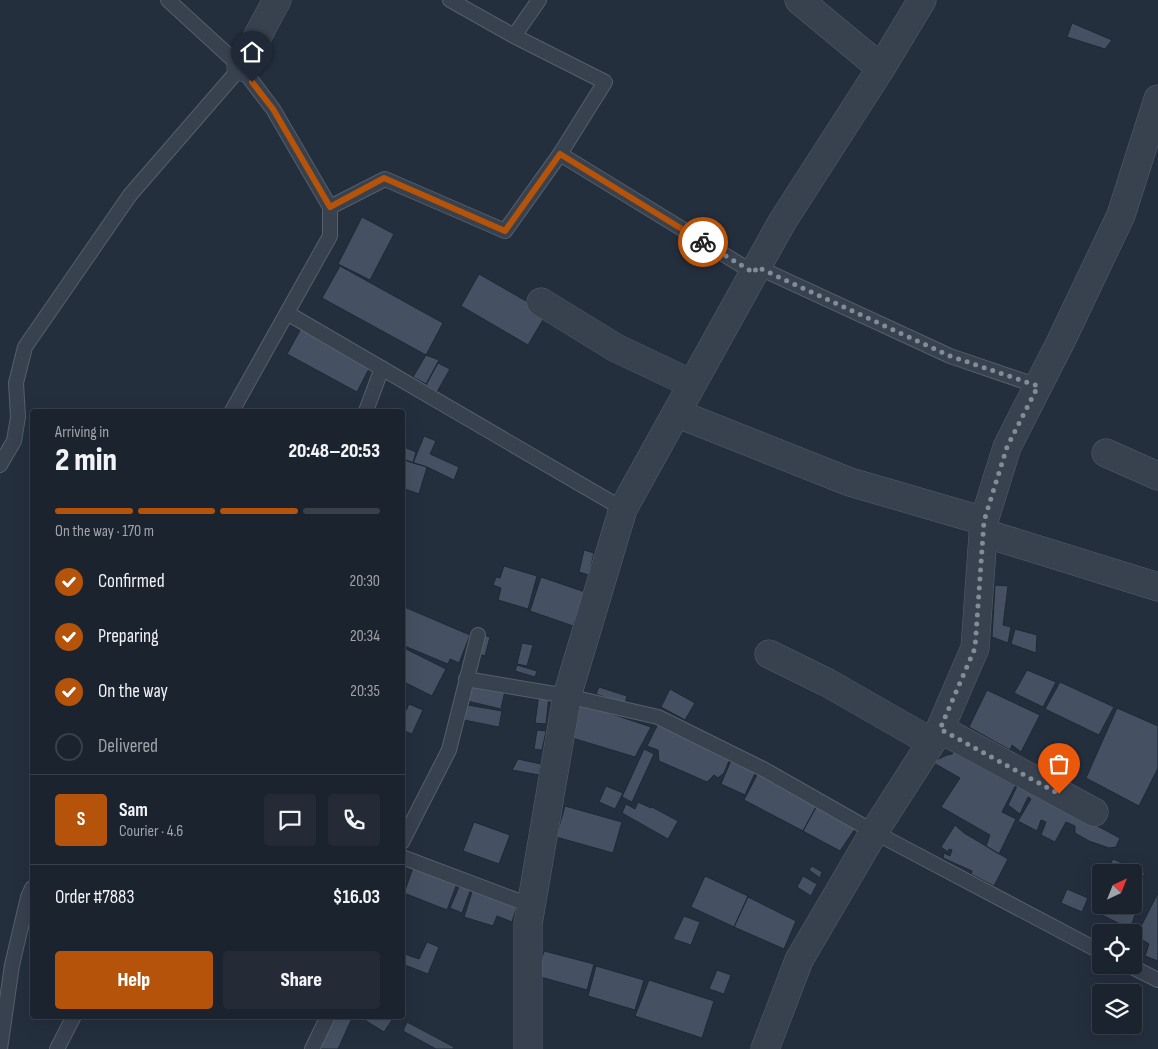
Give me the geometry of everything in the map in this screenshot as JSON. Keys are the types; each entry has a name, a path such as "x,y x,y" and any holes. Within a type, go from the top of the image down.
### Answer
{"street":[{"path":"242,68 277,0"},
{"path":"799,0 881,68"},
{"path":"528,1049 528,924 567,696 623,509 782,222 881,68 922,0"},
{"path":"765,1049 799,960 874,832 935,736 975,648 984,527 1007,447 1121,215 1158,99"},
{"path":"540,302 616,348 692,384"},
{"path":"676,413 850,482 1158,588"},
{"path":"1106,453 1158,476"},
{"path":"769,654 1094,812"}],"lane":[{"path":"168,0 242,68 273,109 330,207 330,236 233,409"},
{"path":"330,207 384,178 505,231 560,154 605,82 514,36 450,0"},
{"path":"514,36 539,0"},
{"path":"0,465 14,441 18,417 16,383 25,347 130,196 242,68"},
{"path":"560,154 755,270 950,356 1038,386"},
{"path":"287,313 623,509"},
{"path":"367,409 382,368"},
{"path":"405,836 449,750 478,635"},
{"path":"466,679 567,696 658,718 765,770 874,832 1092,947"},
{"path":"405,858 532,906"},
{"path":"0,1049 6,962 30,892"},
{"path":"1142,972 1158,980"},
{"path":"57,1049 72,1019"},
{"path":"312,1049 327,1019"}],"building":[{"path":"1072,23 1112,40 1105,49 1067,37"},
{"path":"362,217 394,234 370,280 338,264"},
{"path":"340,266 443,323 426,355 322,298"},
{"path":"479,274 547,313 528,345 461,306"},
{"path":"303,325 372,363 357,392 287,354"},
{"path":"426,355 439,360 426,384 413,377"},
{"path":"438,363 450,369 437,392 426,385"},
{"path":"424,436 436,441 430,454 459,467 454,480 427,467 413,463"},
{"path":"405,447 416,452 413,463 405,460"},
{"path":"405,460 427,467 419,494 405,489"},
{"path":"584,550 594,553 589,575 579,572"},
{"path":"504,566 537,576 528,609 498,600 501,588 493,585 496,577 500,578"},
{"path":"541,577 585,592 573,626 530,611"},
{"path":"995,585 1008,586 1003,625 1011,627 1008,643 992,637"},
{"path":"405,607 470,635 459,663 450,659 448,664 405,646"},
{"path":"1015,629 1037,635 1036,653 1011,644"},
{"path":"480,634 490,637 485,656 475,653"},
{"path":"522,643 533,645 527,666 517,664"},
{"path":"405,648 446,669 432,696 405,682"},
{"path":"517,665 537,671 535,677 515,671"},
{"path":"1027,670 1056,682 1043,707 1014,693"},
{"path":"1060,682 1114,707 1099,735 1045,709"},
{"path":"467,683 505,691 501,709 463,700"},
{"path":"599,687 627,696 625,704 596,694"},
{"path":"670,689 695,703 685,720 661,707"},
{"path":"987,690 1040,715 1021,752 1012,745 1010,750 969,727"},
{"path":"539,694 549,696 546,724 535,723"},
{"path":"576,702 651,727 635,757 569,737"},
{"path":"409,704 423,710 412,734 405,731 405,713"},
{"path":"462,704 502,711 499,727 459,719"},
{"path":"1117,708 1158,726 1158,768 1139,806 1086,778"},
{"path":"659,722 731,756 724,773 718,778 714,775 707,782 659,761 658,750 647,746"},
{"path":"537,730 546,731 542,750 534,749"},
{"path":"957,746 1018,781 1002,812 1016,819 999,854 986,846 990,835 941,807 960,778 932,762 952,754"},
{"path":"644,749 654,754 632,802 622,797"},
{"path":"732,758 757,769 745,795 721,784"},
{"path":"518,759 541,764 539,775 512,770"},
{"path":"759,771 819,802 803,831 744,800"},
{"path":"1018,784 1120,838 1116,847 1109,848 1089,841 1075,833 1075,826 1066,822 1055,842 1041,835 1046,822 1041,820 1037,831 1018,821 1031,799 1028,797 1020,814 1008,805"},
{"path":"606,786 623,793 615,809 599,802"},
{"path":"819,801 859,823 840,851 803,831"},
{"path":"638,802 678,821 668,839 622,813 626,804 635,809"},
{"path":"565,806 622,822 613,853 556,837"},
{"path":"474,822 510,835 499,864 463,851"},
{"path":"955,825 964,833 1008,859 994,886 971,874 972,871 943,858 944,853 950,856 952,850 949,849 948,852 941,847"},
{"path":"1113,859 1124,864 1110,864"},
{"path":"414,865 458,881 447,910 405,893"},
{"path":"812,866 822,872 820,878 809,870"},
{"path":"705,876 748,896 734,927 691,907"},
{"path":"803,876 817,884 811,896 797,887"},
{"path":"461,882 472,886 462,913 450,908"},
{"path":"473,889 518,903 512,922 497,916 493,926 464,917"},
{"path":"1067,889 1088,898 1082,912 1061,903"},
{"path":"1158,893 1158,961 1145,956 1149,944 1142,940 1142,924"},
{"path":"748,897 796,921 784,949 734,927"},
{"path":"1100,914 1135,914 1132,924 1120,924"},
{"path":"684,916 700,922 691,945 673,939"},
{"path":"427,942 439,947 428,974 405,965 405,954 419,959"},
{"path":"544,951 594,964 587,990 537,976"},
{"path":"596,966 644,980 635,1010 588,996"},
{"path":"717,970 731,975 724,994 709,989"},
{"path":"649,980 714,1001 702,1038 635,1016"},
{"path":"328,1019 352,1019 338,1049 313,1049"},
{"path":"363,1019 393,1019 384,1032"},
{"path":"407,1022 454,1047 453,1049 436,1049 403,1031"}],"way so far":[{"path":"703,242 754,273 757,267 950,356 1038,386 1007,447 984,521 975,648 940,729 1059,794"}],"route":[{"path":"252,82 273,109 330,207 384,178 505,231 560,154 703,242"}]}
